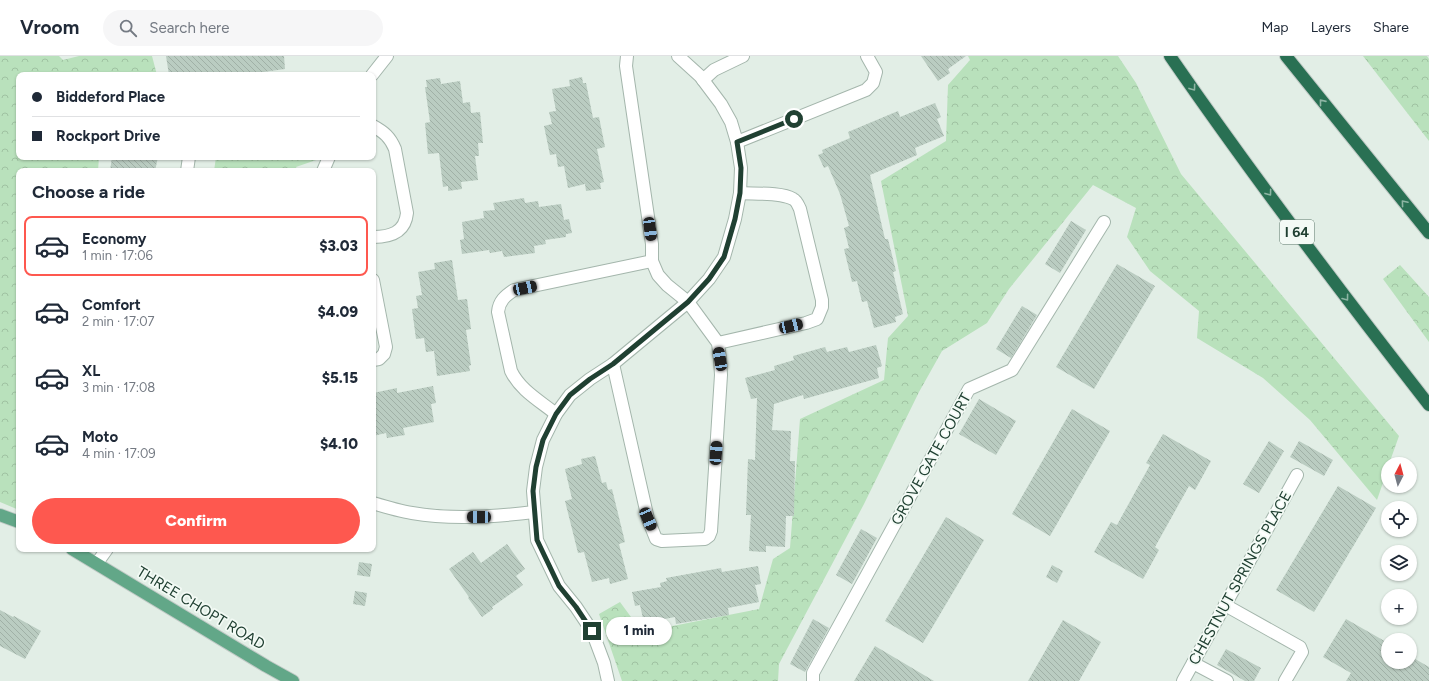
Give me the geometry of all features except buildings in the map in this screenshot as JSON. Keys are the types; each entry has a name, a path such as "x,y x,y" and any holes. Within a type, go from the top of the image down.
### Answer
{"highway":[{"name":"I 64","path":"1170,56 1280,209 1429,405"},
{"path":"1286,56 1429,233"}],"main road":[{"path":"0,515 16,521"},
{"name":"THREE CHOPT ROAD","path":"77,552 293,681"}],"street":[{"path":"374,72 387,56"},
{"path":"613,364 648,519 656,539 662,541 705,539 709,536 711,531 721,375 718,343 688,302 667,285 658,275 652,261 652,244 626,66 627,56"},
{"path":"608,681 604,663 592,631 576,607 559,586 537,540 533,491 536,467 543,440 556,414 570,395 590,379 613,364 688,302 709,279 724,257 735,219 740,193 741,168 737,142 731,122 721,104 703,80 678,56"},
{"path":"703,80 714,70 743,56"},
{"path":"737,142 866,90 873,83 876,72 866,56"},
{"path":"376,128 383,131 391,140 395,149 407,214 406,222 403,227 394,234 376,237"},
{"path":"718,343 806,323 817,319 822,307 822,300 800,209 796,202 791,198 778,195 740,193"},
{"name":"GROVE GATE COURT","path":"813,681 813,672 969,389 1012,370 1104,222"},
{"path":"556,414 516,380 511,371 498,312 499,304 504,296 514,290 652,261"},
{"path":"376,295 386,347 384,354 379,359 376,360"},
{"name":"CHESTNUT SPRINGS PLACE","path":"1183,681 1297,475"},
{"path":"376,504 413,513 451,516 479,517 534,512"},
{"path":"97,563 106,552"},
{"path":"1225,605 1300,647 1302,652 1285,681"},
{"path":"1194,663 1227,681"}],"green space":[{"path":"0,56 59,56 63,60 79,56 152,56 156,72 16,72 16,160 99,160 98,168 16,168 16,509 0,502"},
{"path":"968,56 1118,56 1136,83 1181,174 1399,436 1392,457 1381,457 1381,488 1377,500 1310,420 1263,378 1197,338 1199,311 1150,271 1127,237 1136,208 1093,185 1009,289 987,323 942,351 919,392 864,504 779,664 778,681 622,681 599,614 620,602 642,632 759,609 773,559 790,548 800,419 884,380 888,338 908,316 881,181 946,141 948,85 970,60"},
{"path":"1363,56 1427,56 1429,59 1429,141"},
{"path":"216,160 316,160 296,168 214,168"},
{"path":"1400,265 1429,297 1429,342 1383,279"}],"route":[{"path":"592,631 576,607 559,586 537,540 533,491 536,467 543,440 556,414 570,395 590,379 613,364 688,302 709,279 724,257 735,219 740,193 741,168 737,142 794,119"}]}
